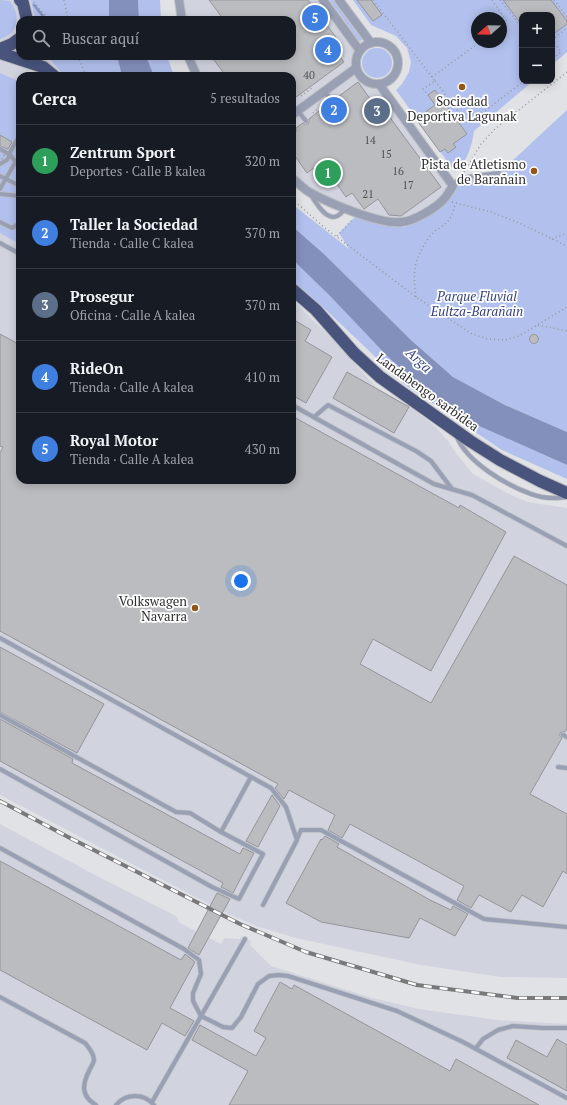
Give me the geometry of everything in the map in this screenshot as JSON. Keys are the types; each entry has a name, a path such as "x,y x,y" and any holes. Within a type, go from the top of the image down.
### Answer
{"highway":[{"path":"20,0 23,3 26,16"},
{"path":"0,49 16,41"},
{"path":"0,53 16,56"},
{"path":"41,61 51,72"},
{"name":"Landabengo sarbidea","path":"296,292 316,310 354,353 380,377 455,431 500,460 567,493"}],"street":[{"path":"179,0 181,16"},
{"path":"323,0 360,51"},
{"path":"339,0 371,43"},
{"path":"371,43 385,44 395,53 397,66 395,73 386,82 379,84 368,82 363,79 356,68 357,58 360,51 371,43"},
{"path":"190,60 196,72"},
{"path":"296,112 356,68"},
{"path":"296,181 308,191 345,208 372,218 401,222 413,219 431,209 444,199 455,183 379,84"}],"lane":[{"path":"325,92 330,101"},
{"path":"296,114 306,121"},
{"path":"0,163 7,160 16,142"},
{"path":"0,149 16,161 0,189"},
{"path":"455,183 468,177 499,173"},
{"path":"0,176 16,184"},
{"path":"308,191 316,203 330,217 335,218 341,215 345,208"},
{"path":"0,194 16,196"},
{"path":"0,222 12,228 16,226"},
{"path":"0,243 16,252"},
{"path":"314,417 328,405 416,451 431,461 452,489"},
{"path":"296,407 434,484 472,495 567,546"},
{"path":"455,431 459,442 466,453 476,462 497,476 532,494 545,497 567,497"},
{"path":"0,638 271,788 286,807 297,840"},
{"path":"0,715 176,812 190,813 221,832 263,854 240,899 212,887 0,769"},
{"path":"558,767 567,768"},
{"path":"221,832 251,777"},
{"path":"263,905 301,830 321,830 484,919 567,927"},
{"path":"0,848 184,949 199,960 201,974 193,993 194,1001 201,1016 223,1027 232,1028 241,1017 258,984 269,976 288,976 397,1010 476,1048 567,1098"},
{"path":"116,1105 124,1098 131,1096 146,1098 153,1104 245,939"},
{"path":"0,997 86,1044 93,1052 94,1060 84,1081 84,1091 90,1101 96,1105"},
{"path":"476,1048 483,1039 498,1030 512,1026 567,1028"}],"path":[{"path":"33,0 46,16"},
{"path":"64,0 67,16"},
{"path":"373,0 468,124 520,84"},
{"path":"492,0 500,12"},
{"path":"500,0 519,24"},
{"path":"554,0 567,17"},
{"path":"555,38 567,28"},
{"path":"555,44 561,52 555,57"},
{"path":"432,77 472,48"},
{"path":"80,60 84,72"},
{"path":"455,183 467,168 481,144 496,128 567,72"},
{"path":"428,95 423,88 435,81"},
{"path":"301,96 312,88"},
{"path":"313,113 330,101"},
{"path":"0,163 7,149"},
{"path":"449,200 455,204 491,212 517,222 567,246"},
{"path":"296,202 336,236 416,297 472,334 488,339 505,340 519,336 567,307"},
{"path":"416,297 413,274 417,257 429,237 450,220 454,213 455,204"},
{"path":"336,236 355,217"},
{"path":"552,239 567,232"},
{"path":"538,325 567,331"}],"shaded area":[{"path":"0,0 63,0 69,16 16,16 16,60 83,60 88,72 16,72 16,484 296,484 296,303 334,341 376,387 409,406 436,427 473,474 507,493 527,502 567,508 567,978 501,977 421,965 296,938 259,927 228,914 0,795"},
{"path":"179,0 332,0 366,46 357,58 363,79 379,84 453,186 444,199 401,222 355,213 296,180 296,72 195,72 190,60 296,60 296,16 181,16"},
{"path":"0,824 176,916 180,923 221,944 224,938 240,939 242,936 251,941 250,945 271,966 372,998 419,1009 497,1020 567,1024 567,1105 0,1105"}],"green space":[{"path":"0,0 10,1 16,12 16,23 11,33 0,39"},
{"path":"31,0 109,0 109,16 34,16"},
{"path":"138,0 160,0 161,16 139,16"},
{"path":"330,0 333,0 363,39 359,41"},
{"name":"Sociedad Deportiva Lagunak","path":"353,0 567,0 567,52 555,62 555,12 519,12 519,84 529,84 474,131 466,159 455,172 396,90 402,84 409,72 411,62 407,48 396,36 371,25"},
{"path":"377,48 387,53 392,63 387,73 377,78 367,73 362,63 367,53"},
{"path":"51,60 118,60 121,72 61,72"},
{"path":"148,60 168,60 173,72 152,72"},
{"path":"0,73 16,80 16,242 0,233"},
{"name":"Parque Fluvial Eultza-Barañain","path":"567,110 567,432 505,405 453,377 411,340 324,254 296,230 296,207 349,249 339,233 355,217 390,226 405,227 432,213 453,186 468,177 499,173"},
{"path":"296,263 388,357 430,394 479,426 567,465 567,479 502,450 404,384 296,284"}],"water":[{"path":"109,0 138,0 139,16 109,16"},
{"path":"118,60 148,60 152,72 121,72"},
{"name":"Arga","path":"296,230 324,254 411,340 453,377 505,405 567,432 567,465 479,426 430,394 388,357 296,263"}],"building":[{"path":"209,0 308,0 338,40 331,45 344,62 296,97 296,72 223,72 214,60 296,60 296,16 221,16"},
{"path":"357,0 371,0 382,15 373,21"},
{"path":"503,0 551,0 567,21 567,24 555,33 555,12 519,12 519,21"},
{"path":"358,82 371,100 375,97 441,187 401,216 389,215 378,199 364,209 352,193 346,197 334,180 327,185 314,168 307,173 296,158 296,128 303,123 308,124 309,119 329,103 334,104 335,99"},
{"path":"435,90 467,134 453,144 456,147 448,153 445,149 440,152 416,119 435,105 428,95"},
{"path":"0,135 12,142 8,149 0,146"},
{"path":"296,321 311,330 305,341 332,357 306,403 296,397"},
{"name":"Volkswagen Navarra","path":"0,334 16,343 16,484 296,484 296,418 459,508 460,505 506,532 431,671 373,639 360,664 431,703 514,556 567,585 567,729 565,732 560,733 562,738 530,794 567,814 567,874 563,871 543,907 522,895 511,912 479,895 471,908 457,900 464,886 350,824 342,838 328,830 335,815 289,790 284,799 275,788 278,784 0,631 0,453 3,447 0,446"},
{"path":"534,334 539,339 534,344 529,339"},
{"path":"347,372 409,407 394,433 333,398"},
{"path":"0,647 104,704 77,753 0,712"},
{"path":"0,719 73,759 72,763 240,854 243,848 254,853 233,893 221,887 223,883 0,761"},
{"path":"272,795 280,806 258,847 246,841"},
{"path":"325,836 339,844 337,847 430,900 451,910 453,906 468,914 455,936 420,918 409,938 321,922 286,903 321,839 322,840"},
{"path":"0,861 181,960 185,954 195,962 170,1008 194,1021 185,1036 162,1023 147,1050 0,970"},
{"path":"217,893 230,899 199,955 188,948"},
{"path":"280,982 292,989 294,985 450,1071 456,1059 539,1105 229,1105 248,1071 192,1040 200,1025 256,1056 266,1038 254,1031"},
{"path":"557,1039 567,1045 567,1091 507,1058 516,1040 547,1057"}],"waterway":[{"path":"34,5 43,16"}],"railway":[{"path":"0,801 240,924 306,952 417,985 517,998 567,998"}],"place":[{"name":"Royal Motor","path":"315,18"},
{"name":"RideOn","path":"328,50"},
{"name":"Sociedad Deportiva Lagunak","path":"462,87"},
{"name":"Taller la Sociedad","path":"334,110"},
{"name":"Prosegur","path":"377,111"},
{"name":"Pista de Atletismo de Barañain","path":"534,171"},
{"name":"Zentrum Sport","path":"328,173"},
{"name":"Volkswagen Navarra","path":"195,608"}]}
